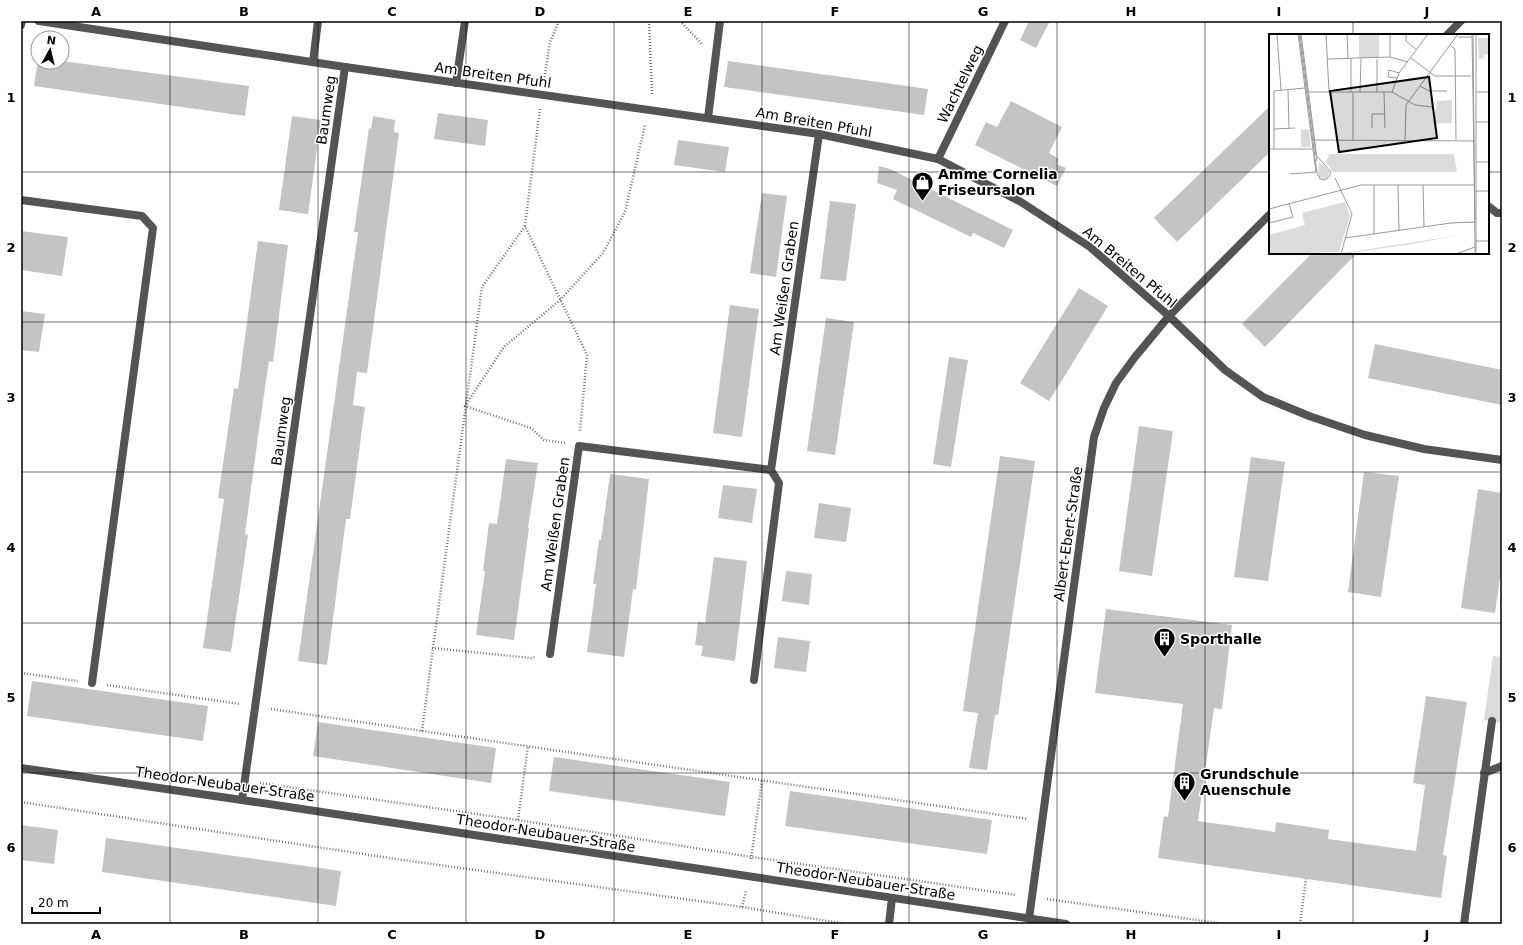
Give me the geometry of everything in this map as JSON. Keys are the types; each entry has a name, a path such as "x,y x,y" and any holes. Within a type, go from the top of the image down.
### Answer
{"street":[{"path":"21,25 22,21"},
{"name":"Am Breiten Pfuhl","path":"39,21 345,67 819,134 938,159 1021,202 1090,248 1169,316 1225,370 1263,397 1310,416 1365,435 1424,450 1502,460"},
{"name":"Baumweg","path":"312,62 318,21"},
{"path":"456,83 465,21"},
{"path":"708,118 720,21"},
{"name":"Wachtelweg","path":"938,159 1005,21"},
{"path":"1448,34 1461,21"},
{"name":"Baumweg","path":"242,800 345,67"},
{"name":"Am Weißen Graben","path":"550,654 579,446 770,470 819,134"},
{"path":"21,200 142,216 153,228 92,683"},
{"path":"1489,207 1497,212 1502,213"},
{"name":"Albert-Ebert-Straße","path":"1029,919 1094,437 1104,408 1116,383 1135,357 1169,316 1269,215"},
{"path":"754,680 779,483 770,470"},
{"path":"1464,924 1492,721"},
{"path":"1484,774 1502,766"},
{"name":"Theodor-Neubauer-Straße","path":"21,768 1066,924"},
{"path":"889,924 892,898"}],"path":[{"path":"422,731 482,287 525,226 550,42 559,21"},
{"path":"466,406 504,347 560,300 603,253 625,212 644,126 653,111 649,21"},
{"path":"680,21 715,57"},
{"path":"466,406 531,428 544,440 579,446 587,355 525,226"},
{"path":"433,648 531,658 550,654"},
{"path":"21,672 1042,821"},
{"path":"518,820 528,746"},
{"path":"742,907 752,858 762,780"},
{"path":"245,781 518,820 752,858 1225,924"},
{"path":"21,802 396,859 742,907 846,924"},
{"path":"1300,924 1306,879"}],"shaded area":[{"path":"1493,656 1502,657 1502,723 1484,720"}],"building":[{"path":"1029,21 1050,21 1036,48 1020,40"},
{"path":"728,61 928,89 924,115 724,87"},
{"path":"70,62 249,86 245,116 34,86 36,70 70,70"},
{"path":"1011,101 1062,127 1049,153 1059,159 1057,164 1066,168 1057,186 975,145 986,122 997,127"},
{"path":"1269,107 1269,153 1177,242 1154,218"},
{"path":"438,113 488,120 485,146 434,139"},
{"path":"292,116 321,120 308,214 279,210"},
{"path":"373,116 395,120 394,132 399,133 367,373 357,372 353,405 365,407 350,519 346,519 327,665 298,661 358,232 354,232 369,128 371,129"},
{"path":"678,140 729,147 725,172 674,165"},
{"path":"879,166 890,169 1013,230 1004,248 973,233 971,237 893,199 897,190 877,183"},
{"path":"762,193 787,196 776,277 750,273"},
{"path":"830,201 856,204 846,281 820,279"},
{"path":"21,231 68,237 62,276 21,270"},
{"path":"258,241 288,245 273,362 269,361 259,429 245,534 248,535 231,652 203,648 224,499 218,498 234,388 238,389"},
{"path":"1311,254 1356,254 1265,347 1242,324"},
{"path":"1079,288 1108,306 1049,401 1020,383"},
{"path":"730,305 759,309 742,437 713,433"},
{"path":"21,311 45,314 39,352 21,350"},
{"path":"826,318 854,322 835,455 807,451"},
{"path":"1375,344 1502,370 1502,405 1368,378"},
{"path":"949,357 968,360 951,467 933,464"},
{"path":"1139,426 1173,431 1152,576 1119,571"},
{"path":"1000,456 1035,461 998,715 995,715 987,770 969,768 978,713 963,711"},
{"path":"1251,457 1285,462 1268,581 1234,577"},
{"path":"506,459 538,463 514,640 476,635 485,571 483,571 489,523 497,524"},
{"path":"1364,472 1399,476 1381,597 1348,592"},
{"path":"610,474 649,479 636,590 633,589 624,657 587,652 596,584 593,584"},
{"path":"723,485 757,489 752,523 718,518"},
{"path":"1478,489 1502,493 1502,563 1495,613 1461,608"},
{"path":"819,503 851,508 846,542 814,538"},
{"path":"714,557 747,561 735,661 701,656 703,646 695,645 698,622 705,623"},
{"path":"786,571 812,574 809,605 782,601"},
{"name":"Grundschule Auenschule","path":"1106,609 1232,625 1222,709 1214,708 1198,821 1275,832 1276,822 1329,830 1328,839 1416,851 1425,785 1413,783 1426,696 1467,702 1443,855 1447,856 1441,898 1158,858 1164,816 1168,817 1183,704 1095,693"},
{"path":"778,637 810,641 806,672 774,668"},
{"path":"32,681 208,706 203,741 27,716"},
{"path":"318,722 496,748 491,783 313,756"},
{"path":"554,757 730,782 725,816 549,791"},
{"path":"790,791 992,820 987,854 785,826"},
{"path":"21,825 58,830 54,864 21,860"},
{"path":"106,838 341,871 336,906 102,872"}],"place":[{"name":"Amme Cornelia Friseursalon","path":"922,202"},
{"name":"Sporthalle","path":"1164,658"},
{"name":"Grundschule Auenschule","path":"1185,802"}]}
